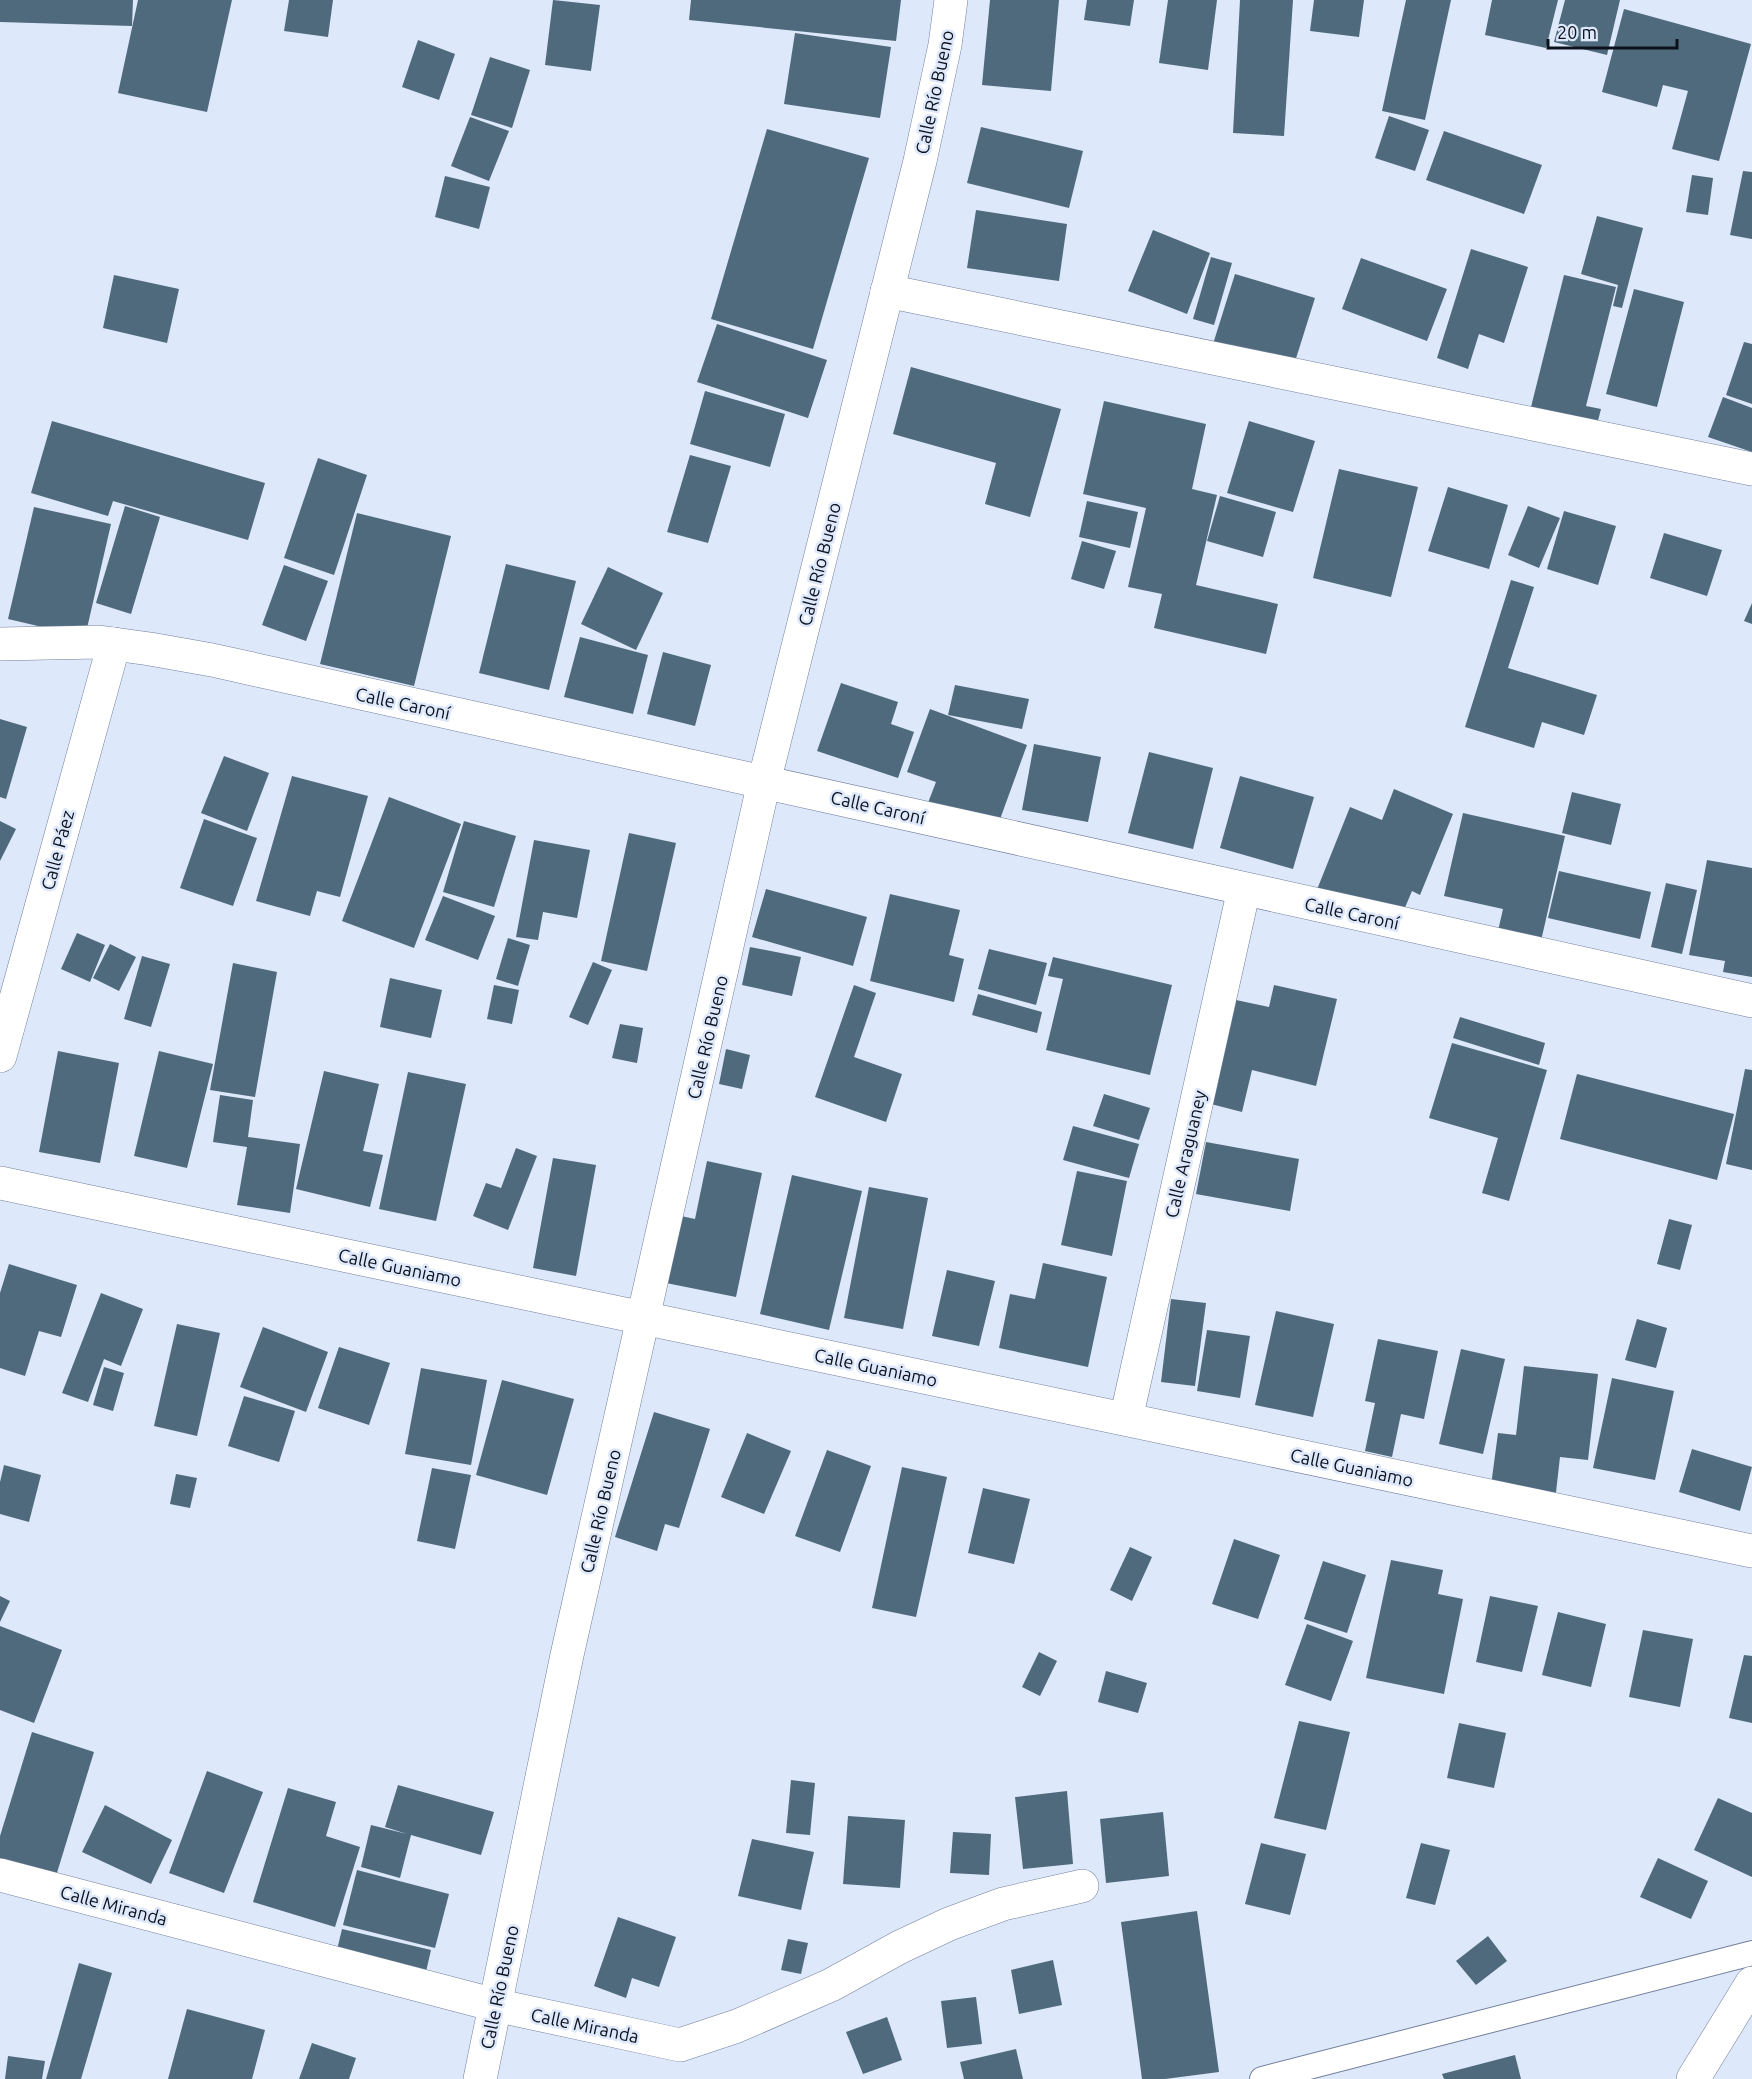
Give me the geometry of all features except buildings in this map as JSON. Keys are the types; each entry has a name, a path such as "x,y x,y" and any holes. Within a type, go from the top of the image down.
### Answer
{"street":[{"name":"Calle Río Bueno","path":"480,2079 567,1655 764,782 920,161 945,45 951,0"},
{"path":"887,291 1752,469"},
{"name":"Calle Caroní","path":"0,644 99,642 212,660 1752,1001"},
{"name":"Calle Páez","path":"0,1056 114,644"},
{"name":"Calle Araguaney","path":"1126,1419 1244,889"},
{"name":"Calle Guaniamo","path":"0,1183 1752,1551"},
{"name":"Calle Miranda","path":"0,1875 495,2005 680,2045 737,2026 831,1985 900,1947 949,1924 1003,1904 1082,1886"},
{"path":"1693,2079 1752,1983"}],"lane":[{"path":"1262,2079 1752,1953"}]}
